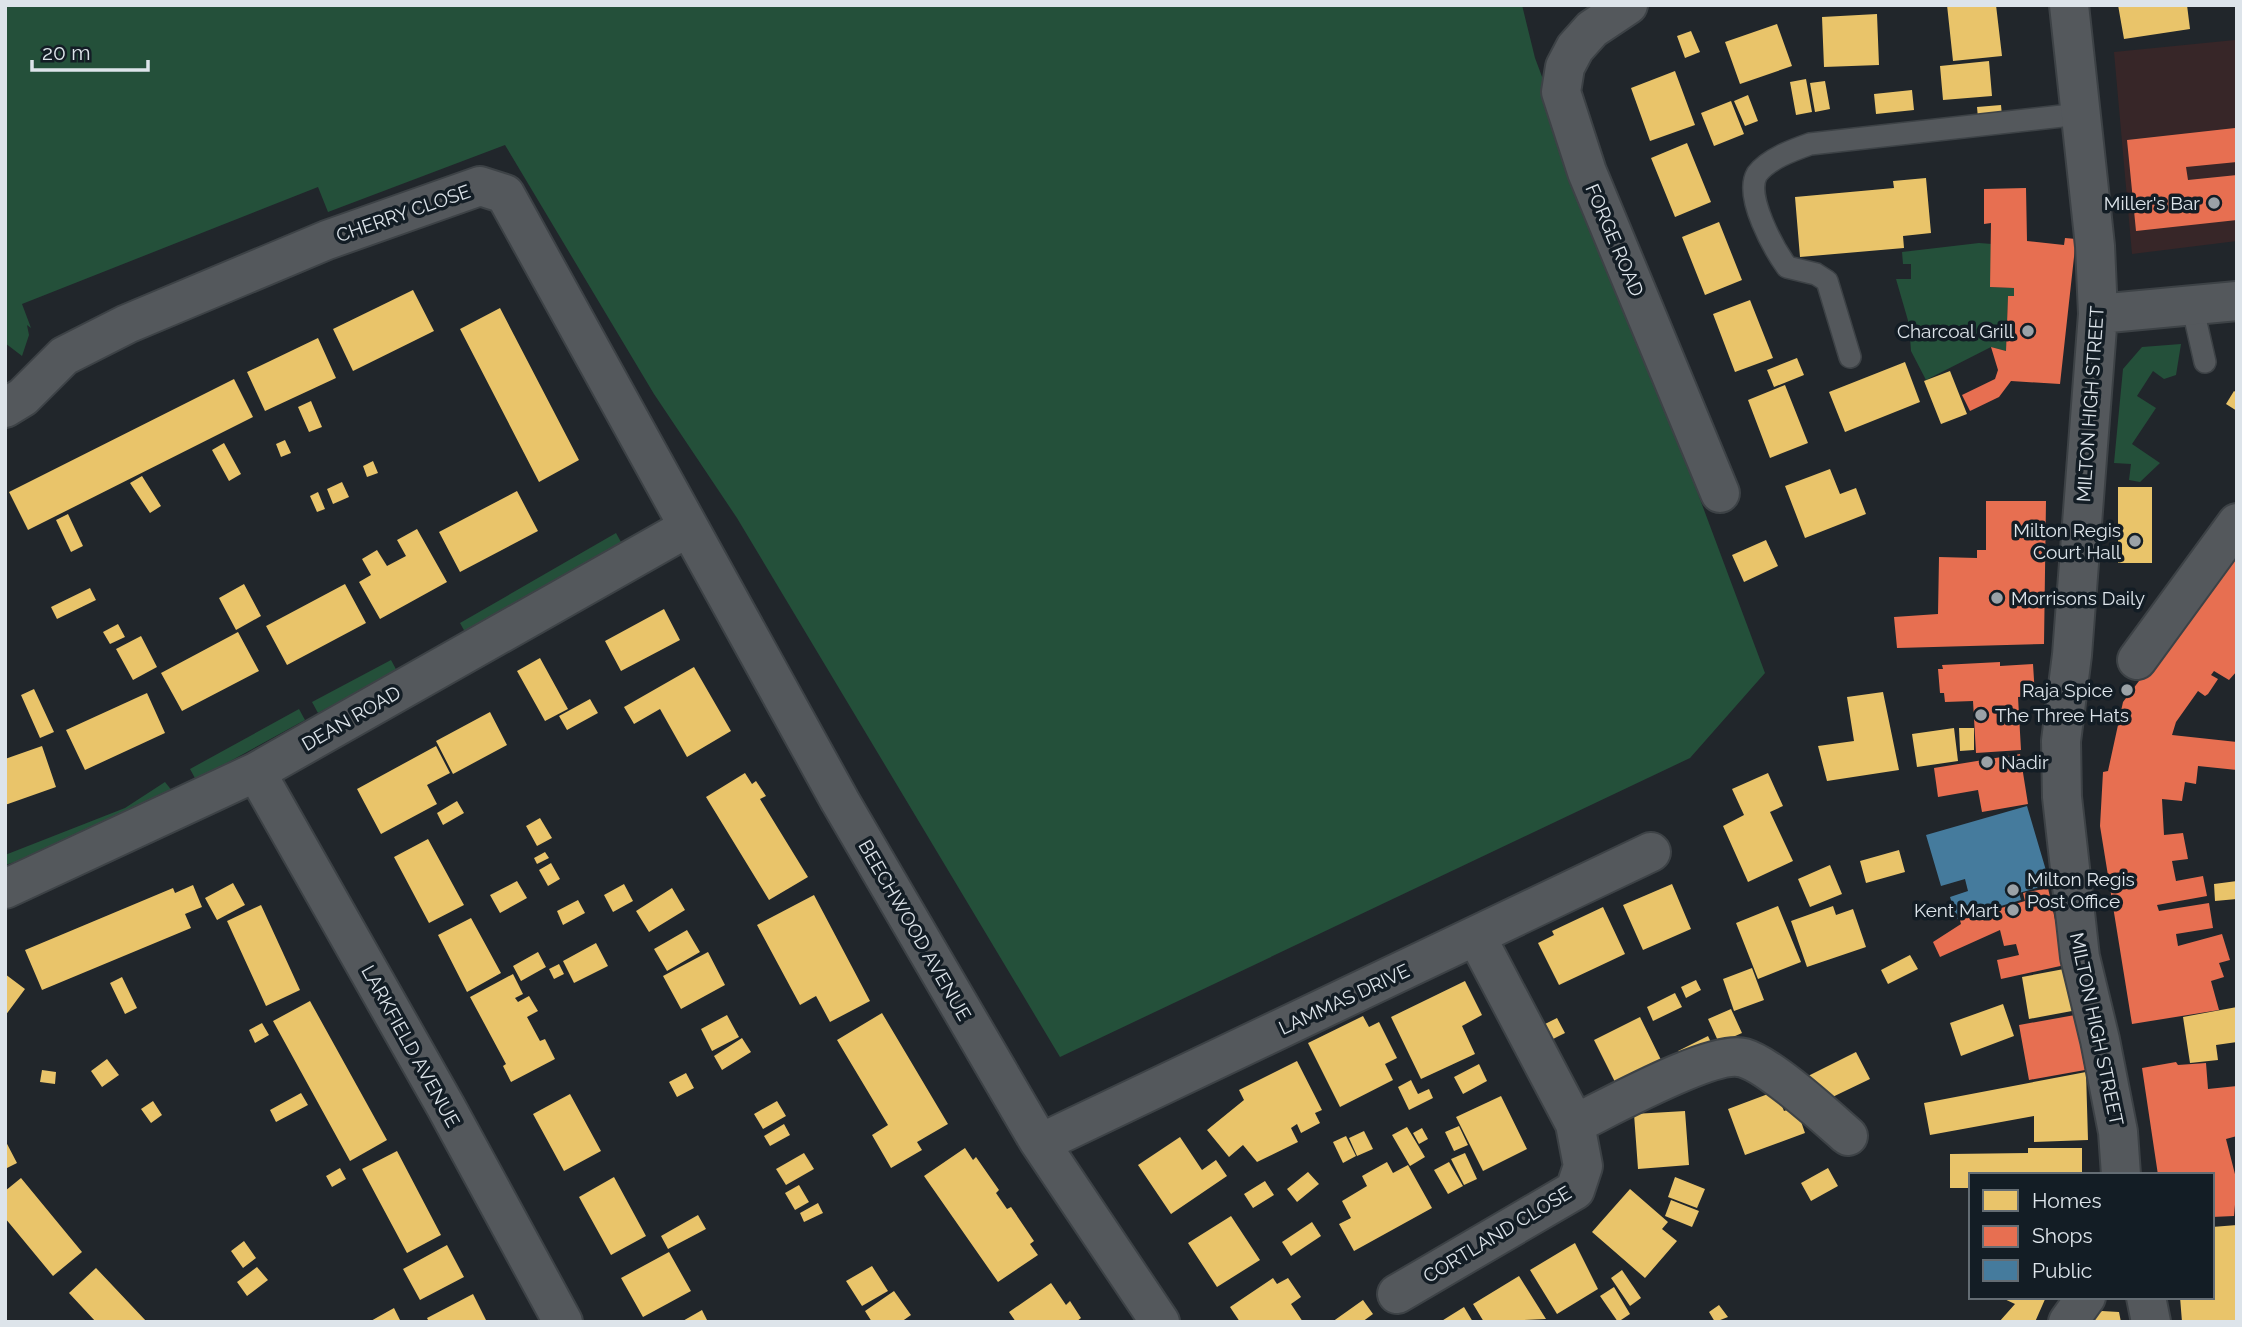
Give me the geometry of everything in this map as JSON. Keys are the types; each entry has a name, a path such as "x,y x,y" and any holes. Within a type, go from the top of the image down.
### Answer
{"street":[{"name":"FORGE ROAD","path":"1628,5 1592,29 1575,48 1565,67 1561,92 1587,172 1720,493"},
{"name":"MILTON HIGH STREET","path":"2069,5 2095,246 2098,314 2072,655 2061,741 2062,797 2080,957 2118,1132 2121,1173"},
{"name":"CHERRY CLOSE","path":"5,408 23,397 64,356 127,324 327,240 480,186 505,194 687,528"},
{"path":"2098,314 2237,301"},
{"path":"2137,660 2237,523"},
{"name":"DEAN ROAD","path":"5,889 256,772 687,528"},
{"name":"BEECHWOOD AVENUE","path":"687,528 834,790 1038,1140 1160,1322"},
{"name":"LARKFIELD AVENUE","path":"256,772 446,1107 563,1322"},
{"name":"LAMMAS DRIVE","path":"1038,1140 1043,1142 1651,852"},
{"name":"CORTLAND CLOSE","path":"1397,1294 1575,1190 1583,1166 1574,1124 1476,936"},
{"path":"1574,1124 1706,1062 1731,1056 1746,1058 1796,1091 1848,1136"},
{"path":"2068,1322 2085,1299"},
{"path":"2146,1299 2151,1322"}],"lane":[{"path":"1850,357 1827,281 1816,274 1787,267 1766,233 1754,187 1757,175 1791,151 1810,144 2080,114"},
{"path":"2192,305 2205,362"}],"shaded area":[{"path":"2235,40 2237,241 2132,254 2114,52"}],"green space":[{"path":"5,5 1522,5 1535,58 1765,673 1690,758 1060,1057 737,518 654,394 505,145 328,212 318,187 22,304 31,328 27,325 29,335 22,356 5,343"},
{"path":"1979,243 1992,244 1990,287 2014,288 2014,296 2008,296 2006,351 1991,347 1926,380 1911,351 1909,324 1896,279 1911,279 1911,264 1903,264 1902,252"},
{"path":"2181,344 2176,375 2164,379 2153,371 2137,396 2156,408 2132,444 2160,463 2140,482 2129,480 2131,464 2114,463 2123,369 2142,347"},
{"path":"616,533 621,542 465,632 460,623"},
{"path":"391,660 397,671 318,713 312,702"},
{"path":"299,709 305,720 196,780 190,769"},
{"path":"165,782 173,792 48,852 5,865 5,855 125,808"}],"building: Homes":[{"path":"1947,5 1996,5 2002,56 1953,61"},
{"path":"2118,5 2187,5 2190,29 2124,39"},
{"path":"1877,14 1879,65 1824,67 1822,17"},
{"path":"1777,24 1792,66 1740,84 1725,42"},
{"path":"1691,31 1700,52 1685,58 1677,36"},
{"path":"1989,61 1992,96 1943,100 1940,66"},
{"path":"1675,71 1695,125 1650,141 1631,88"},
{"path":"1806,79 1812,112 1796,115 1790,82"},
{"path":"1825,81 1830,109 1815,112 1810,83"},
{"path":"1912,90 1914,110 1876,114 1874,94"},
{"path":"1748,95 1758,121 1745,126 1734,101"},
{"path":"1731,101 1744,134 1714,146 1701,113"},
{"path":"2001,105 2002,116 1978,118 1977,107"},
{"path":"1687,143 1711,202 1675,217 1651,158"},
{"path":"1926,178 1931,233 1903,236 1904,248 1800,257 1795,197 1894,188 1893,181"},
{"path":"1719,222 1742,280 1705,295 1682,237"},
{"path":"413,290 434,331 353,371 333,329"},
{"path":"1750,300 1773,358 1735,372 1713,314"},
{"path":"500,308 579,460 539,482 460,329"},
{"path":"318,338 336,378 265,411 247,372"},
{"path":"1797,358 1804,375 1774,387 1767,370"},
{"path":"1905,362 1920,402 1845,432 1829,392"},
{"path":"1950,371 1967,414 1941,424 1924,381"},
{"path":"234,379 253,417 28,530 9,492"},
{"path":"1785,385 1808,443 1770,458 1748,400"},
{"path":"2234,391 2237,393 2237,411 2226,404"},
{"path":"311,401 322,427 309,432 298,407"},
{"path":"285,440 291,453 281,457 276,444"},
{"path":"224,443 241,474 229,481 212,450"},
{"path":"373,461 378,473 367,477 363,466"},
{"path":"1830,469 1840,494 1856,488 1866,514 1805,538 1785,486"},
{"path":"142,476 161,506 150,513 130,483"},
{"path":"342,482 349,497 333,504 327,489"},
{"name":"Milton Regis Court Hall","path":"2118,487 2152,487 2152,563 2118,563"},
{"path":"517,491 538,531 460,572 439,532"},
{"path":"318,492 325,509 317,512 310,496"},
{"path":"68,514 83,546 71,552 56,520"},
{"path":"417,529 447,582 380,619 359,582 371,575 362,559 377,550 387,566 406,556 397,540"},
{"path":"1766,540 1778,566 1744,582 1732,555"},
{"path":"244,584 261,616 236,630 219,598"},
{"path":"345,584 366,623 287,665 266,626"},
{"path":"90,588 96,600 57,619 51,607"},
{"path":"664,609 680,640 621,671 605,641"},
{"path":"118,624 125,637 110,644 103,632"},
{"path":"238,632 259,671 182,711 161,673"},
{"path":"141,636 157,667 133,680 116,649"},
{"path":"540,658 568,709 545,721 517,671"},
{"path":"694,667 731,731 687,757 660,709 634,724 624,707"},
{"path":"34,689 54,732 40,738 21,695"},
{"path":"1883,692 1899,770 1827,781 1818,746 1854,741 1847,697"},
{"path":"147,693 165,733 85,770 66,730"},
{"path":"590,699 598,713 567,730 559,716"},
{"path":"490,712 507,745 453,774 436,741"},
{"path":"1954,728 1958,761 1917,767 1912,734"},
{"path":"1959,728 1974,728 1974,750 1960,751"},
{"path":"42,746 56,787 5,805 5,759"},
{"path":"436,746 450,773 427,785 437,804 381,834 357,789"},
{"path":"745,773 752,784 756,781 766,796 760,799 808,877 769,900 706,797"},
{"path":"1768,773 1783,806 1770,812 1793,861 1748,882 1723,826 1744,815 1732,789"},
{"path":"457,801 464,813 443,825 437,813"},
{"path":"540,818 552,838 537,846 526,826"},
{"path":"428,839 464,905 429,923 394,857"},
{"path":"1899,850 1905,872 1866,883 1860,861"},
{"path":"545,852 549,858 537,864 534,858"},
{"path":"551,863 560,879 548,886 539,870"},
{"path":"1830,865 1842,894 1810,907 1798,879"},
{"path":"517,881 527,898 500,913 490,895"},
{"path":"2237,881 2237,899 2215,901 2214,884"},
{"path":"233,883 245,905 217,920 205,898"},
{"path":"624,884 633,901 613,912 604,895"},
{"path":"1672,884 1691,929 1643,950 1623,905"},
{"path":"193,885 202,907 185,914 191,928 42,990 25,950 173,888 175,893"},
{"path":"672,888 685,910 649,932 636,911"},
{"path":"814,895 870,1001 830,1022 816,996 800,1005 757,925"},
{"path":"578,900 585,913 563,925 557,911"},
{"path":"261,905 300,990 266,1006 227,921"},
{"path":"1778,906 1801,962 1758,979 1736,923"},
{"path":"1833,906 1836,915 1853,909 1866,947 1807,967 1791,921"},
{"path":"1603,907 1625,954 1559,985 1538,943 1554,935 1552,931"},
{"path":"471,918 501,973 467,992 438,935"},
{"path":"687,930 700,952 667,971 654,949"},
{"path":"596,943 608,966 574,983 563,961"},
{"path":"538,952 546,967 521,981 513,966"},
{"path":"708,952 725,985 681,1009 663,976"},
{"path":"1910,955 1918,969 1888,984 1881,970"},
{"path":"559,964 564,974 554,979 549,969"},
{"path":"1752,968 1764,1000 1734,1011 1723,979"},
{"path":"2064,969 2072,1011 2029,1019 2022,977"},
{"path":"5,974 25,989 5,1016"},
{"path":"513,974 523,994 515,998 518,1002 529,996 538,1011 527,1017 540,1041 545,1039 555,1059 511,1082 503,1066 506,1064 470,997"},
{"path":"122,977 137,1008 125,1014 110,983"},
{"path":"1696,980 1701,990 1686,998 1681,987"},
{"path":"1465,981 1482,1015 1462,1026 1475,1054 1421,1079 1391,1017"},
{"path":"1675,993 1682,1007 1653,1021 1647,1007"},
{"path":"310,1001 387,1140 350,1161 273,1021"},
{"path":"2003,1004 2014,1036 1961,1056 1950,1023"},
{"path":"2237,1007 2237,1042 2216,1045 2218,1060 2190,1063 2183,1017"},
{"path":"1731,1009 1742,1033 1719,1043 1708,1019"},
{"path":"882,1013 948,1124 917,1142 922,1150 891,1168 872,1135 888,1125 837,1040"},
{"path":"727,1015 739,1037 712,1051 701,1029"},
{"path":"1363,1016 1369,1027 1379,1022 1397,1058 1385,1064 1393,1080 1340,1107 1308,1043"},
{"path":"1640,1017 1663,1064 1617,1086 1594,1040"},
{"path":"1557,1018 1565,1033 1553,1039 1545,1024"},
{"path":"262,1023 269,1035 255,1043 249,1030"},
{"path":"1708,1036 1716,1053 1686,1068 1678,1051"},
{"path":"742,1038 751,1052 722,1070 714,1056"},
{"path":"1856,1052 1870,1079 1820,1103 1792,1084"},
{"path":"107,1059 119,1075 102,1087 91,1071"},
{"path":"1297,1061 1322,1110 1315,1113 1320,1123 1301,1133 1297,1124 1291,1128 1298,1142 1257,1162 1243,1145 1229,1157 1207,1130 1244,1100 1239,1090"},
{"path":"1479,1064 1487,1081 1463,1094 1454,1077"},
{"path":"42,1070 56,1072 55,1084 40,1082"},
{"path":"2086,1072 2088,1140 2034,1142 2034,1116 1930,1135 1924,1103"},
{"path":"686,1073 694,1088 677,1097 669,1082"},
{"path":"1411,1080 1418,1094 1429,1089 1433,1098 1409,1110 1398,1087"},
{"path":"1776,1091 1784,1111 1796,1107 1805,1133 1745,1155 1728,1109"},
{"path":"301,1093 308,1105 276,1122 270,1110"},
{"path":"570,1094 601,1151 564,1171 533,1114"},
{"path":"1501,1096 1527,1149 1483,1171 1456,1117"},
{"path":"153,1101 162,1115 151,1123 141,1109"},
{"path":"777,1101 786,1116 763,1129 754,1114"},
{"path":"1685,1111 1689,1165 1638,1169 1634,1114"},
{"path":"784,1124 790,1135 770,1146 764,1136"},
{"path":"1459,1126 1468,1145 1454,1151 1445,1132"},
{"path":"1407,1127 1425,1157 1410,1166 1392,1135"},
{"path":"1422,1128 1428,1139 1419,1144 1413,1133"},
{"path":"1364,1131 1373,1149 1357,1156 1349,1138"},
{"path":"1346,1136 1356,1156 1343,1163 1333,1142"},
{"path":"1180,1137 1202,1170 1216,1160 1227,1176 1171,1214 1138,1165"},
{"path":"5,1140 17,1163 5,1169"},
{"path":"965,1148 973,1160 976,1157 999,1190 996,1193 1007,1209 1011,1207 1034,1241 1030,1244 1038,1255 998,1282 924,1176"},
{"path":"2028,1148 2082,1148 2082,1173 1969,1173 1969,1188 1950,1188 1950,1154 2028,1153"},
{"path":"397,1151 441,1235 407,1253 362,1169"},
{"path":"804,1153 814,1169 786,1185 776,1169"},
{"path":"1465,1153 1477,1179 1464,1185 1451,1159"},
{"path":"1387,1162 1393,1173 1408,1165 1432,1208 1354,1251 1339,1224 1351,1218 1342,1201 1367,1186 1362,1176"},
{"path":"1449,1162 1463,1186 1448,1194 1434,1170"},
{"path":"340,1168 346,1179 332,1187 326,1176"},
{"path":"1828,1168 1838,1186 1811,1201 1801,1183"},
{"path":"1308,1172 1319,1184 1297,1202 1287,1189"},
{"path":"614,1177 646,1236 611,1255 579,1197"},
{"path":"1675,1177 1705,1189 1697,1208 1668,1197"},
{"path":"21,1178 82,1252 53,1276 5,1218 5,1191"},
{"path":"1265,1181 1274,1195 1253,1208 1244,1194"},
{"path":"799,1185 809,1202 795,1210 785,1193"},
{"path":"1630,1189 1668,1222 1662,1229 1677,1241 1645,1278 1592,1232"},
{"path":"1671,1200 1699,1211 1692,1227 1665,1216"},
{"path":"818,1203 823,1213 804,1222 800,1213"},
{"path":"698,1215 706,1229 668,1249 661,1236"},
{"path":"1231,1216 1260,1260 1217,1287 1188,1243"},
{"path":"1312,1222 1321,1236 1291,1256 1282,1242"},
{"path":"2237,1225 2237,1322 2182,1322 2180,1299 2214,1299 2214,1227"},
{"path":"244,1241 256,1258 243,1268 231,1251"},
{"path":"1575,1243 1598,1289 1557,1314 1530,1270"},
{"path":"447,1245 464,1277 420,1300 403,1269"},
{"path":"669,1252 691,1291 643,1317 621,1278"},
{"path":"872,1266 888,1291 862,1306 846,1281"},
{"path":"257,1267 268,1280 247,1296 237,1282"},
{"path":"96,1268 147,1322 96,1322 69,1293"},
{"path":"1622,1270 1641,1298 1630,1306 1611,1278"},
{"path":"1519,1276 1546,1319 1484,1322 1473,1304"},
{"path":"1273,1278 1277,1284 1288,1278 1301,1297 1291,1304 1303,1322 1240,1322 1230,1307"},
{"path":"1051,1283 1066,1305 1070,1301 1081,1318 1076,1322 1016,1322 1009,1312"},
{"path":"1614,1287 1630,1314 1618,1322 1600,1296"},
{"path":"894,1291 911,1315 901,1322 872,1322 865,1311"},
{"path":"473,1294 487,1322 429,1322 427,1318"},
{"path":"2004,1299 2045,1299 2035,1322 1999,1322 2015,1304"},
{"path":"1363,1300 1373,1314 1362,1322 1332,1322"},
{"path":"1719,1305 1728,1317 1715,1322 1709,1312"},
{"path":"1464,1307 1473,1322 1440,1322"},
{"path":"394,1308 401,1322 369,1322"},
{"path":"702,1310 708,1322 681,1322"},
{"path":"2102,1311 2119,1312 2121,1322 2079,1322"}],"building: Shops":[{"path":"2235,128 2237,162 2186,167 2188,180 2237,175 2237,220 2136,231 2127,140"},
{"path":"2026,188 2027,241 2064,245 2065,238 2076,239 2060,384 2011,381 1999,397 1970,411 1962,395 1995,379 1998,370 1991,347 2006,351 2008,296 2014,296 2014,288 1990,287 1991,223 1984,224 1984,189"},
{"path":"1986,501 2046,501 2044,644 1897,648 1894,617 1938,614 1939,557 1977,558 1977,550 1986,550"},
{"path":"2232,559 2237,562 2237,671 2229,680 2214,671 2211,675 2218,679 2205,696 2198,691 2176,722 2172,735 2237,742 2237,770 2198,766 2196,784 2185,782 2182,801 2162,799 2164,835 2183,833 2188,859 2172,861 2176,881 2203,876 2207,896 2157,905 2159,911 2209,903 2213,928 2176,934 2178,946 2222,934 2230,960 2219,963 2224,977 2211,981 2219,1010 2132,1024 2100,826 2103,772 2108,771 2123,702"},
{"path":"2000,662 2000,666 2033,664 2035,696 2018,697 2021,750 1976,753 1973,701 1945,702 1944,693 1940,693 1938,669 1943,669 1942,665"},
{"path":"2020,754 2028,804 1982,812 1978,790 1938,797 1934,768"},
{"path":"2048,888 2065,965 2001,979 1997,960 2019,955 2016,944 2004,946 2000,930 1940,957 1933,942 1961,924 1960,920 2025,901 2023,893"},
{"path":"2075,1015 2085,1070 2029,1080 2019,1025"},
{"path":"2176,1062 2178,1065 2206,1063 2208,1089 2237,1086 2237,1136 2226,1139 2237,1182 2234,1216 2214,1217 2214,1173 2158,1173 2142,1068"}],"building: Public":[{"path":"2027,806 2050,884 2019,893 2021,900 1957,919 1950,897 1968,891 1965,879 1941,886 1926,835"}],"place":[{"name":"Miller's Bar","path":"2214,203"},
{"name":"Charcoal Grill","path":"2028,331"},
{"name":"Milton Regis Court Hall","path":"2135,541"},
{"name":"Morrisons Daily","path":"1997,598"},
{"name":"Raja Spice","path":"2127,690"},
{"name":"The Three Hats","path":"1981,715"},
{"name":"Nadir","path":"1987,762"},
{"name":"Milton Regis Post Office","path":"2013,890"},
{"name":"Kent Mart","path":"2013,910"}]}
